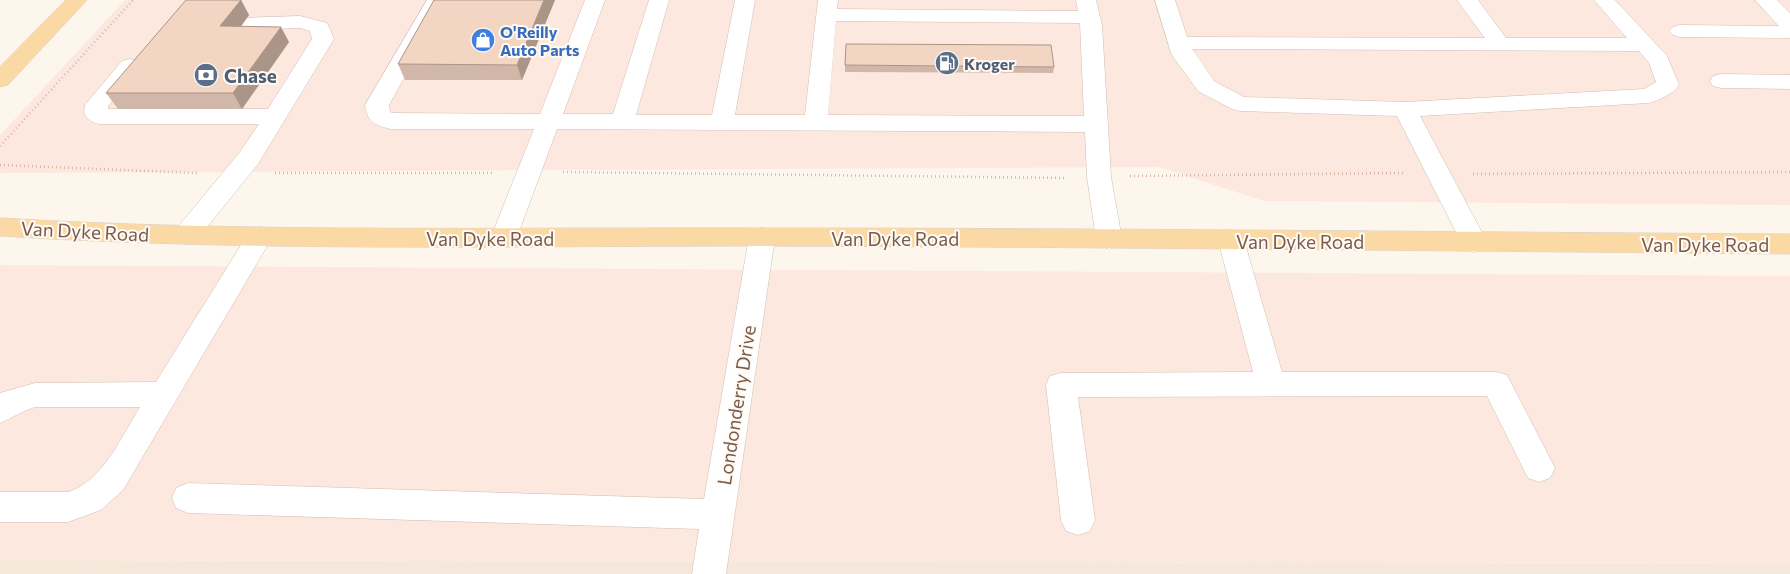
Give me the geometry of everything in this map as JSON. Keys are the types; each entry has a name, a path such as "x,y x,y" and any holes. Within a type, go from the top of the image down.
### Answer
{"main road":[{"path":"0,80 77,0"},
{"name":"Van Dyke Road","path":"0,227 186,235 408,239 762,237 1790,244"}],"street":[{"path":"437,0 377,105 379,116 390,122 1096,124"},
{"path":"504,238 595,0"},
{"path":"622,123 659,0"},
{"path":"722,123 745,0"},
{"path":"1165,0 1182,53 1206,86 1240,104 1405,109 1649,96 1668,85 1658,61 1604,0"},
{"path":"1467,0 1500,44"},
{"path":"1765,0 1790,25"},
{"path":"816,124 828,8 1087,9 1099,177 1110,239"},
{"path":"186,235 249,158 323,39 320,27 300,22 242,24"},
{"path":"1680,31 1790,32"},
{"path":"1179,44 1644,45"},
{"path":"145,49 97,105 96,113 99,117 275,116"},
{"path":"1721,81 1790,82"},
{"path":"1405,109 1474,242"},
{"path":"0,507 68,507 89,500 112,480 260,236"},
{"name":"Londonderry Drive","path":"709,574 762,237"},
{"path":"1231,240 1271,385"},
{"path":"1078,520 1061,385 1496,384 1538,468"},
{"path":"0,410 11,402 35,394 163,394"},
{"path":"188,498 719,515"}],"path":[{"path":"0,146 133,0"},
{"path":"0,165 236,174 529,172 978,178 1790,172"}],"shaded area":[{"path":"125,0 1790,0 1790,205 1264,201 1159,167 0,173 0,135"},
{"path":"0,265 1790,276 1790,564 0,560"},
{"path":"0,560 1790,564 1790,574 0,574"}],"building":[{"name":"Chase","path":"186,0 241,0 220,26 281,27 233,93 106,93"},
{"name":"O'Reilly Auto Parts","path":"434,0 544,0 517,65 398,64"},
{"path":"846,44 1051,45 1054,67 845,65"}],"place":[{"name":"O'Reilly Auto Parts","path":"483,40"},
{"name":"Kroger","path":"947,63"},
{"name":"Chase","path":"206,75"}]}
